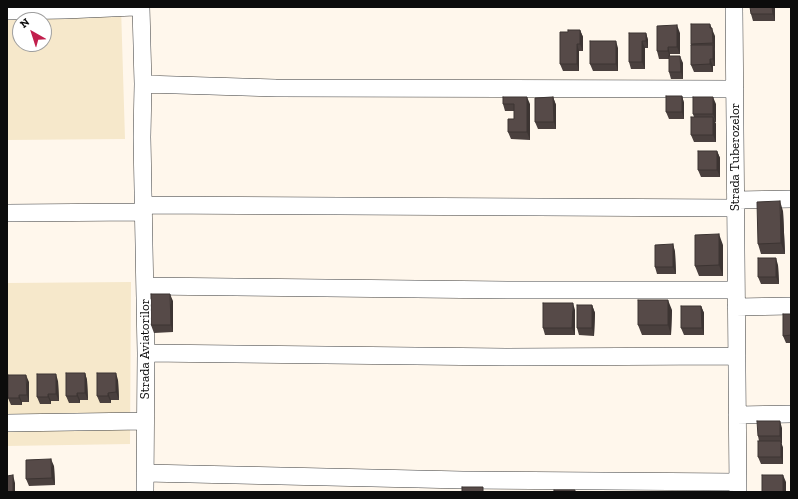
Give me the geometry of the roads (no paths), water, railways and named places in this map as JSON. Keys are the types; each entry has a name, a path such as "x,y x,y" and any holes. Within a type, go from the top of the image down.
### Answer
{"street":[{"path":"7,11 135,7"},
{"name":"Strada Aviatorilor","path":"141,7 146,353 145,492"},
{"name":"Strada Tuberozelor","path":"734,7 738,487"},
{"path":"143,84 276,88 735,89"},
{"path":"7,213 143,209 736,204 791,199"},
{"path":"145,286 499,290 736,290"},
{"path":"736,307 791,306"},
{"path":"146,353 506,357 737,356"},
{"path":"737,415 791,414"},
{"path":"7,423 145,421"},
{"path":"145,474 738,487"}]}
